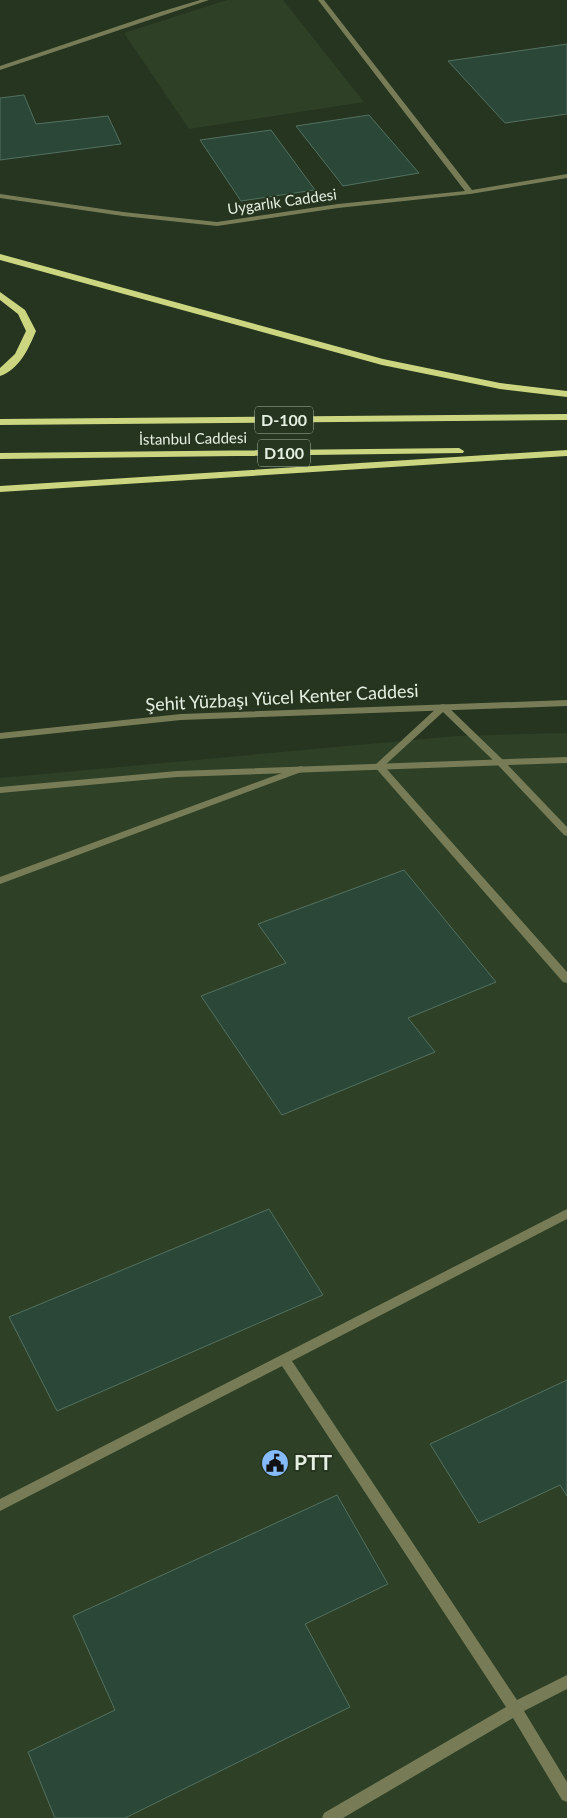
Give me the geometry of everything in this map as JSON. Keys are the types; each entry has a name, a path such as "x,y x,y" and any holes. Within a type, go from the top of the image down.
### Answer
{"highway":[{"path":"0,257 382,362 500,386 567,394"},
{"path":"0,295 22,312 31,331 24,351 14,363 0,373"},
{"name":"İstanbul Caddesi","path":"0,422 567,417"},
{"path":"0,489 567,451"},
{"name":"İstanbul Caddesi","path":"0,456 567,451"}],"street":[{"path":"0,68 206,0"},
{"path":"321,0 470,192"},
{"name":"Uygarlık Caddesi","path":"0,196 122,214 217,224 338,206 470,192 567,176"},
{"name":"Şehit Yüzbaşı Yücel Kenter Caddesi","path":"0,736 181,717 567,703"},
{"path":"380,766 443,707 500,762 567,833"},
{"path":"0,790 177,774 567,760"},
{"path":"380,766 567,979"},
{"path":"0,881 301,769"},
{"path":"0,1505 567,1214"},
{"path":"284,1360 514,1709 567,1795"},
{"path":"330,1818 514,1709 567,1682"}],"shaded area":[{"path":"227,0 283,0 364,102 189,129 124,33"},
{"path":"567,733 567,1818 0,1818 0,778 456,736"}],"building":[{"path":"567,44 567,114 505,123 448,61"},
{"path":"24,95 36,124 108,116 121,144 0,160 0,98"},
{"path":"369,115 419,173 343,186 296,126"},
{"path":"271,130 315,190 241,201 200,140"},
{"path":"404,870 496,982 408,1018 435,1052 282,1115 201,996 286,963 258,924"},
{"path":"269,1209 323,1295 57,1411 9,1317"},
{"path":"567,1380 567,1496 560,1485 479,1523 430,1444"},
{"path":"337,1495 388,1584 305,1624 350,1707 125,1818 55,1818 28,1752 115,1710 73,1616"}],"place":[{"name":"PTT","path":"275,1463"}]}
